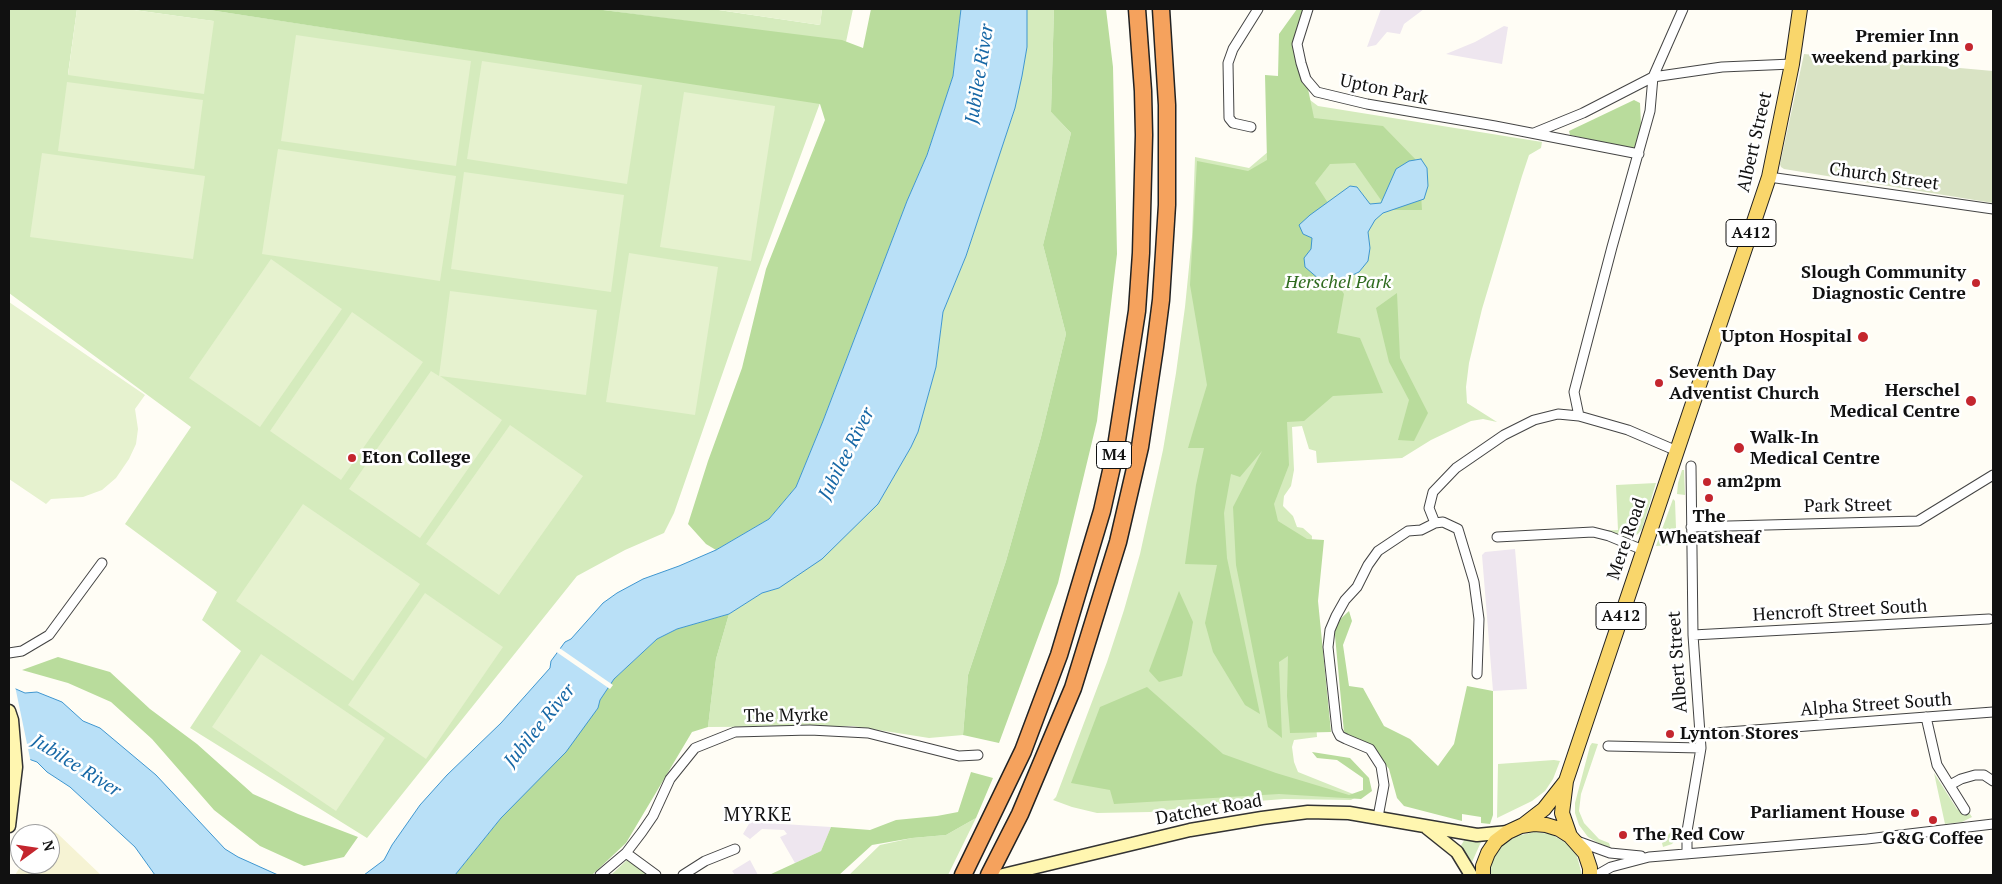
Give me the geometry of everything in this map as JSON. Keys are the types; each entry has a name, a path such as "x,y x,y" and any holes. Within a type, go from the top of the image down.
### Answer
{"highway":[{"name":"M4","path":"964,875 1023,751 1059,655 1102,511 1115,453 1135,320 1141,253 1144,126 1137,9"},
{"name":"M4","path":"989,875 1020,814 1073,688 1116,550 1140,447 1156,337 1167,205 1167,105 1161,9"}],"main road":[{"name":"Albert Street","path":"1677,451 1769,176 1792,64 1800,9"},
{"name":"Mere Road","path":"1566,781 1677,451"},
{"path":"9,711 12,720 16,767 9,826"},
{"name":"A412","path":"1521,826 1544,809 1566,781"},
{"name":"A412","path":"1566,781 1562,813 1572,838"},
{"name":"Datchet Road","path":"1003,875 1190,830 1289,814 1329,812 1378,817 1425,827 1478,835 1508,832"},
{"path":"1483,875 1483,866 1488,853 1496,841 1508,832 1521,826 1534,824 1559,829 1572,838 1585,853 1590,868 1590,875"},
{"name":"Datchet Road","path":"1425,827 1457,852 1472,875"}],"street":[{"path":"1251,127 1233,123 1229,118 1228,64 1233,48 1258,9"},
{"name":"Upton Park","path":"1308,9 1297,44 1306,79 1317,92 1367,104 1639,154"},
{"path":"1579,416 1574,392 1650,111 1653,77 1683,9"},
{"path":"1534,134 1653,77 1722,67 1792,64"},
{"name":"Church Street","path":"1769,176 1993,209"},
{"path":"1435,523 1430,508 1433,492 1456,468 1504,435 1534,420 1558,414 1579,416 1628,430 1677,451"},
{"name":"Albert Street","path":"1687,854 1687,832 1701,748 1693,635 1691,466"},
{"path":"1993,474 1993,484"},
{"name":"Park Street","path":"1691,527 1918,521 1993,474"},
{"path":"1378,817 1384,785 1381,766 1370,749 1340,736 1336,730 1328,648 1330,630 1345,600 1357,587 1378,551 1408,531 1421,530 1435,523 1443,522 1458,529 1474,582 1479,619 1476,674"},
{"path":"1497,537 1593,532 1643,550"},
{"path":"9,653 22,651 49,635 102,562"},
{"name":"Hencroft Street South","path":"1693,635 1989,619"},
{"name":"Alpha Street South","path":"1701,734 1993,712"},
{"path":"1926,717 1936,765 1965,810"},
{"name":"The Myrke","path":"600,875 626,853 652,816 670,779 695,748 735,732 810,730 868,733 959,756 978,755"},
{"path":"1608,746 1701,748"},
{"path":"1950,785 1975,775 1984,775 1993,781"},
{"path":"1597,875 1611,867 1649,857 1867,839 1993,824"},
{"path":"1572,838 1610,853 1649,857"},
{"path":"683,875 705,861 735,849"},
{"path":"626,853 656,875"}],"shaded area":[{"path":"1381,9 1424,9 1404,24 1400,34 1387,32 1376,45 1367,47"},
{"path":"1504,26 1508,27 1502,64 1446,54 1475,42"},
{"path":"1515,549 1527,689 1493,691 1482,555 1485,552"},
{"path":"750,822 831,827 821,851 795,863 780,837 787,834 784,830 762,829 750,839 743,834"},
{"path":"60,836 101,875 15,875 60,874"},
{"path":"750,860 758,875 735,875 732,871"}],"green space":[{"name":"Eton College","path":"9,9 77,9 68,74 213,21 127,9 203,9 820,103 762,260 674,513 664,533 625,550 577,576 367,838 190,728 241,651 202,620 217,592 125,524 191,427 9,293"},
{"path":"77,9 127,9 214,21 204,94 68,75"},
{"path":"203,9 595,9 842,40 863,48 871,9 961,9 953,76 927,155 907,201 796,487 769,519 716,550 706,544 688,524 708,461 742,368 766,269 825,120 820,104"},
{"path":"595,9 712,9 820,25 822,9 853,9 846,42"},
{"path":"712,9 822,9 820,25"},
{"path":"1027,9 1054,9 1051,112 1071,133 1043,245 1066,334 1041,437 1006,561 968,675 963,735 929,738 853,726 708,727 716,659 729,614 762,593 779,588 878,504 918,432 936,367 943,312 966,256 1015,108 1027,47"},
{"path":"1054,9 1106,9 1113,67 1117,254 1097,421 1058,583 999,743 963,735 968,675 1006,561 1041,437 1066,334 1043,245 1071,133 1051,112"},
{"path":"1297,9 1313,9 1299,45 1314,118 1383,126 1419,163 1422,210 1388,210 1355,163 1330,164 1315,183 1354,243 1325,265 1344,294 1337,333 1360,338 1383,393 1333,396 1304,421 1287,422 1289,465 1274,504 1278,521 1307,539 1324,540 1318,601 1331,732 1290,733 1287,696 1288,656 1279,662 1282,738 1268,727 1236,565 1233,507 1262,451 1240,477 1231,474 1224,513 1227,558 1260,714 1245,705 1213,652 1205,623 1217,565 1185,564 1196,485 1204,448 1188,448 1207,385 1190,285 1197,161 1248,171 1267,160 1265,75 1278,76 1279,34"},
{"path":"296,35 471,61 456,166 281,141"},
{"path":"1804,54 1993,71 1993,203 1781,167 1780,164"},
{"path":"482,61 642,85 627,184 467,159"},
{"path":"67,82 203,100 194,169 58,151"},
{"path":"684,92 775,106 751,261 660,247"},
{"name":"Herschel Park","path":"1310,100 1318,106 1542,142 1541,148 1529,155 1522,176 1482,309 1469,363 1466,387 1467,403 1497,422 1483,419 1471,421 1431,440 1402,458 1317,463 1316,451 1309,449 1302,426 1292,427 1294,470 1291,486 1284,496 1283,506 1293,516 1297,527 1303,528 1312,536 1309,623 1317,737 1294,740 1292,747 1294,762 1298,772 1358,796 1351,800 1284,799 1206,805 1150,812 1097,813 1072,807 1053,800 1056,797 1107,662 1124,610 1140,554 1163,450 1185,307 1192,237 1195,157 1249,168 1276,145"},
{"path":"1634,100 1640,103 1642,147 1635,149 1570,135 1569,131"},
{"path":"278,149 456,176 440,281 262,254"},
{"path":"42,153 205,176 193,259 30,237"},
{"path":"464,172 624,195 611,292 451,269"},
{"path":"629,253 718,267 695,415 606,402"},
{"path":"271,259 342,309 260,427 189,378"},
{"path":"450,291 597,310 586,395 440,376 502,420 420,538 349,489 431,371 439,376"},
{"path":"1397,293 1400,358 1428,413 1414,441 1398,440 1409,400 1389,362 1376,308"},
{"path":"9,302 145,395 135,409 138,429 136,444 129,459 116,478 102,490 83,497 51,499 46,504 9,479"},
{"path":"352,312 423,362 341,480 270,431"},
{"path":"510,425 583,476 499,595 426,544"},
{"path":"1682,470 1684,470 1685,495 1677,494"},
{"path":"1656,483 1642,529 1638,534 1632,537 1626,536 1625,541 1596,531 1618,530 1616,485"},
{"path":"1673,499 1675,501 1676,528 1683,536 1684,544 1656,546"},
{"path":"303,504 420,584 353,681 236,601"},
{"path":"1179,591 1193,622 1188,649 1182,676 1159,682 1149,671"},
{"path":"425,593 503,647 426,759 348,705"},
{"path":"1349,611 1352,621 1343,645 1349,686 1363,688 1384,726 1410,739 1438,766 1454,744 1467,686 1493,691 1493,815 1490,824 1481,823 1481,817 1462,814 1462,821 1404,806 1397,798 1389,769 1374,749 1344,732 1334,625"},
{"path":"729,614 716,659 708,727 692,732 626,843 592,875 455,875 501,818 598,708 600,700 614,679 657,639 677,629"},
{"path":"261,654 385,738 336,811 212,727"},
{"path":"58,657 110,672 150,709 197,744 253,794 358,837 344,857 304,866 260,846 214,810 152,739 111,702 68,683 22,670"},
{"path":"1147,687 1223,754 1276,773 1349,795 1363,790 1363,778 1337,760 1317,758 1312,752 1350,758 1369,778 1372,791 1361,799 1279,794 1114,804 1110,790 1071,783 1100,707"},
{"path":"1592,743 1598,744 1581,794 1579,811 1584,823 1599,839 1609,843 1611,849 1588,837 1579,825 1575,813 1575,803"},
{"path":"1560,761 1553,779 1545,791 1532,801 1497,818 1498,764"},
{"path":"971,772 993,778 976,818 946,835 912,838 872,845 839,875 769,875 821,851 831,827 870,830 896,820 958,812"},
{"path":"1934,773 1957,809 1970,814 1972,817 1962,822 1945,824"},
{"path":"976,818 948,875 849,875 880,845 912,838 946,835"},
{"path":"1676,825 1678,827 1677,838 1672,844 1663,847 1662,843"},
{"path":"1534,832 1551,834 1566,843 1577,856 1582,875 1489,875 1493,859 1503,845 1517,836"},
{"path":"1465,839 1481,842 1472,862 1460,847"},
{"path":"627,860 650,875 611,875"}],"water":[{"name":"Jubilee River","path":"961,9 1027,9 1027,47 1015,108 966,256 943,312 936,367 918,432 878,504 822,559 779,588 762,593 729,614 677,629 657,639 614,679 600,700 598,708 566,752 501,818 455,875 364,875 384,860 392,845 420,805 447,775 501,723 550,668 551,661 565,642 571,639 603,603 643,579 716,550 769,519 796,487 907,201 927,155 953,76"},
{"path":"1421,159 1427,168 1428,186 1424,199 1383,213 1375,220 1368,232 1370,248 1368,261 1359,272 1340,281 1320,280 1305,267 1304,258 1311,249 1312,238 1303,234 1299,225 1350,186 1357,187 1370,204 1381,203 1396,169 1409,161"},
{"name":"Jubilee River","path":"9,686 25,693 37,692 62,702 83,721 100,728 156,775 225,849 278,875 155,875 135,847 70,787 47,772 37,762 9,752"}],"pier":[{"path":"558,647 613,685 610,689 555,651"},
{"path":"9,683 15,686 31,763 9,754"}],"place":[{"name":"Premier Inn weekend parking","path":"1969,47"},
{"name":"Slough Community Diagnostic Centre","path":"1976,283"},
{"name":"Upton Hospital","path":"1863,337"},
{"name":"Seventh Day Adventist Church","path":"1659,383"},
{"name":"Herschel Medical Centre","path":"1971,401"},
{"name":"Walk-In Medical Centre","path":"1739,448"},
{"name":"Eton College","path":"352,458"},
{"name":"am2pm","path":"1707,482"},
{"name":"The Wheatsheaf","path":"1709,498"},
{"name":"Lynton Stores","path":"1670,734"},
{"name":"Parliament House","path":"1915,813"},
{"name":"G&G Coffee","path":"1933,820"},
{"name":"The Red Cow","path":"1623,835"}],"district":[{"name":"MYRKE","path":"758,816"}]}
